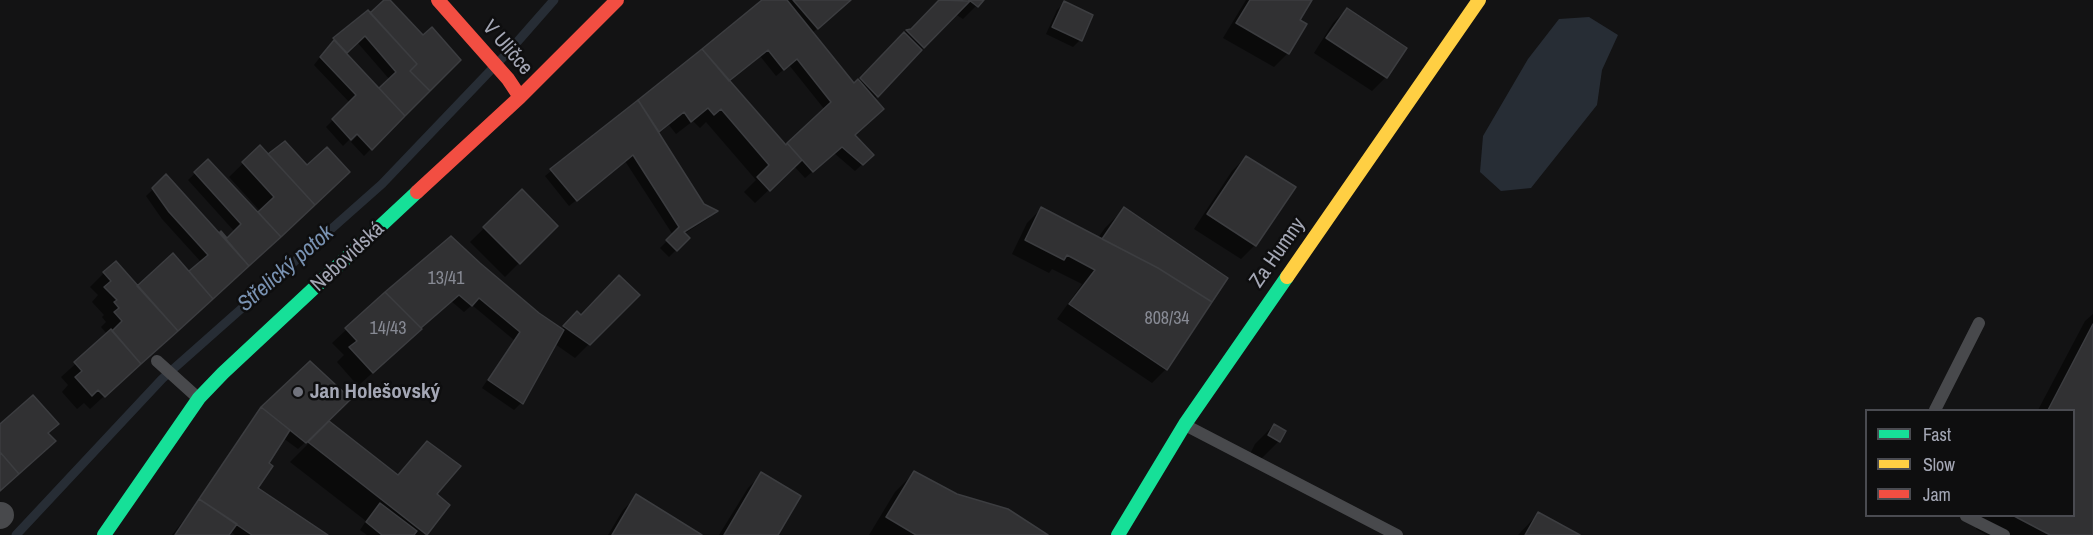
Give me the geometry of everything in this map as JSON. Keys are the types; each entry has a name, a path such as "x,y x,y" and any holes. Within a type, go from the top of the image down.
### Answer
{"street":[{"name":"V Uličce","path":"438,0 508,79 520,97"},
{"name":"Nebovidská","path":"104,535 199,398 223,373 520,97 617,0"},
{"name":"Za Humny","path":"1118,535 1185,424 1479,0"}],"lane":[{"path":"1936,409 1979,323"},
{"path":"158,361 199,398"},
{"path":"1185,424 1397,535"},
{"path":"1968,517 2004,535"}],"shaded area":[{"path":"1589,17 1618,35 1602,70 1597,105 1531,188 1501,191 1480,172 1483,136 1528,59 1559,19"}],"building":[{"path":"384,0 390,0 423,35 432,27 461,60 430,91 410,71 417,64 370,13"},
{"path":"762,0 787,0 854,83 858,79 884,109 855,135 874,155 863,165 842,147 813,172 787,143 831,102 797,59 784,70 768,50 729,81 702,49"},
{"path":"793,0 851,0 818,29"},
{"path":"939,0 970,1 924,48 906,30 911,29"},
{"path":"969,0 984,0 978,7"},
{"path":"1250,0 1312,0 1300,20 1307,24 1289,54 1236,23"},
{"path":"1064,1 1093,15 1082,41 1052,27"},
{"path":"1347,8 1407,48 1387,78 1326,38"},
{"path":"368,10 417,64 410,71 430,91 405,116 379,88 396,72 365,36 347,53 333,38"},
{"path":"904,32 922,50 878,97 860,78"},
{"path":"334,40 405,116 372,150 357,134 351,140 332,119 356,95 320,57"},
{"path":"702,49 786,145 787,143 802,160 770,191 757,177 769,165 721,109 714,115 708,108 691,122 684,112 659,132 638,100"},
{"path":"638,100 704,204 718,211 684,232 690,238 677,251 666,240 679,227 633,155 577,201 550,169"},
{"path":"285,141 307,165 327,147 350,172 315,205 268,154"},
{"path":"260,145 315,205 281,237 258,212 274,197 242,162"},
{"path":"1246,156 1296,187 1256,246 1207,214"},
{"path":"208,159 281,237 249,266 220,232 227,238 241,224 194,172"},
{"path":"166,174 249,266 213,299 189,271 208,255 169,212 152,188"},
{"path":"522,189 558,226 520,264 483,227"},
{"path":"1041,207 1158,268 1212,302 1167,370 1069,304 1095,270 1067,255 1064,260 1025,240"},
{"path":"1124,207 1228,278 1212,302 1158,268 1102,239"},
{"path":"451,236 539,313 564,330 523,404 488,380 520,332 479,298 472,306 459,295 421,328 385,292"},
{"path":"173,253 213,299 178,331 137,286"},
{"path":"116,261 178,331 141,364 112,331 122,321 114,312 119,308 114,302 117,300 104,287 111,281 103,272"},
{"path":"619,275 640,295 590,345 563,326 577,311 581,315"},
{"path":"385,292 422,329 373,373 349,347 357,341 345,328"},
{"path":"2093,324 2093,535 2050,535 2016,517 2075,517 2075,409 2049,409"},
{"path":"111,329 141,364 105,397 98,390 92,396 75,377 82,371 74,362"},
{"path":"310,361 351,399 306,443 261,407"},
{"path":"33,395 59,424 48,433 56,441 19,474 0,452 0,424"},
{"path":"261,407 290,430 269,463 273,466 258,488 328,535 252,535 199,499"},
{"path":"329,421 398,475 427,441 461,466 437,494 450,505 427,535 308,442"},
{"path":"1274,424 1286,431 1280,442 1268,435"},
{"path":"0,452 19,474 0,491"},
{"path":"914,471 957,494 1008,509 1048,535 916,535 886,517"},
{"path":"761,472 801,496 778,535 724,535"},
{"path":"636,494 702,535 612,535"},
{"path":"199,499 237,524 229,535 175,535"},
{"path":"380,503 417,531 414,535 382,535 366,522"},
{"path":"1538,512 1580,535 1525,535"}],"waterway":[{"name":"Střelický potok","path":"16,535 162,379 382,184 511,49 554,0"}],"traffic: fast":[{"path":"104,535 199,398 417,192"},
{"path":"1118,535 1185,424 1287,277"}],"traffic: slow":[{"path":"1287,277 1479,0"}],"traffic: jam":[{"path":"438,0 508,79 520,97"},
{"path":"417,192 520,97 617,0"}],"place":[{"name":"Jan Holešovský","path":"298,392"}]}
